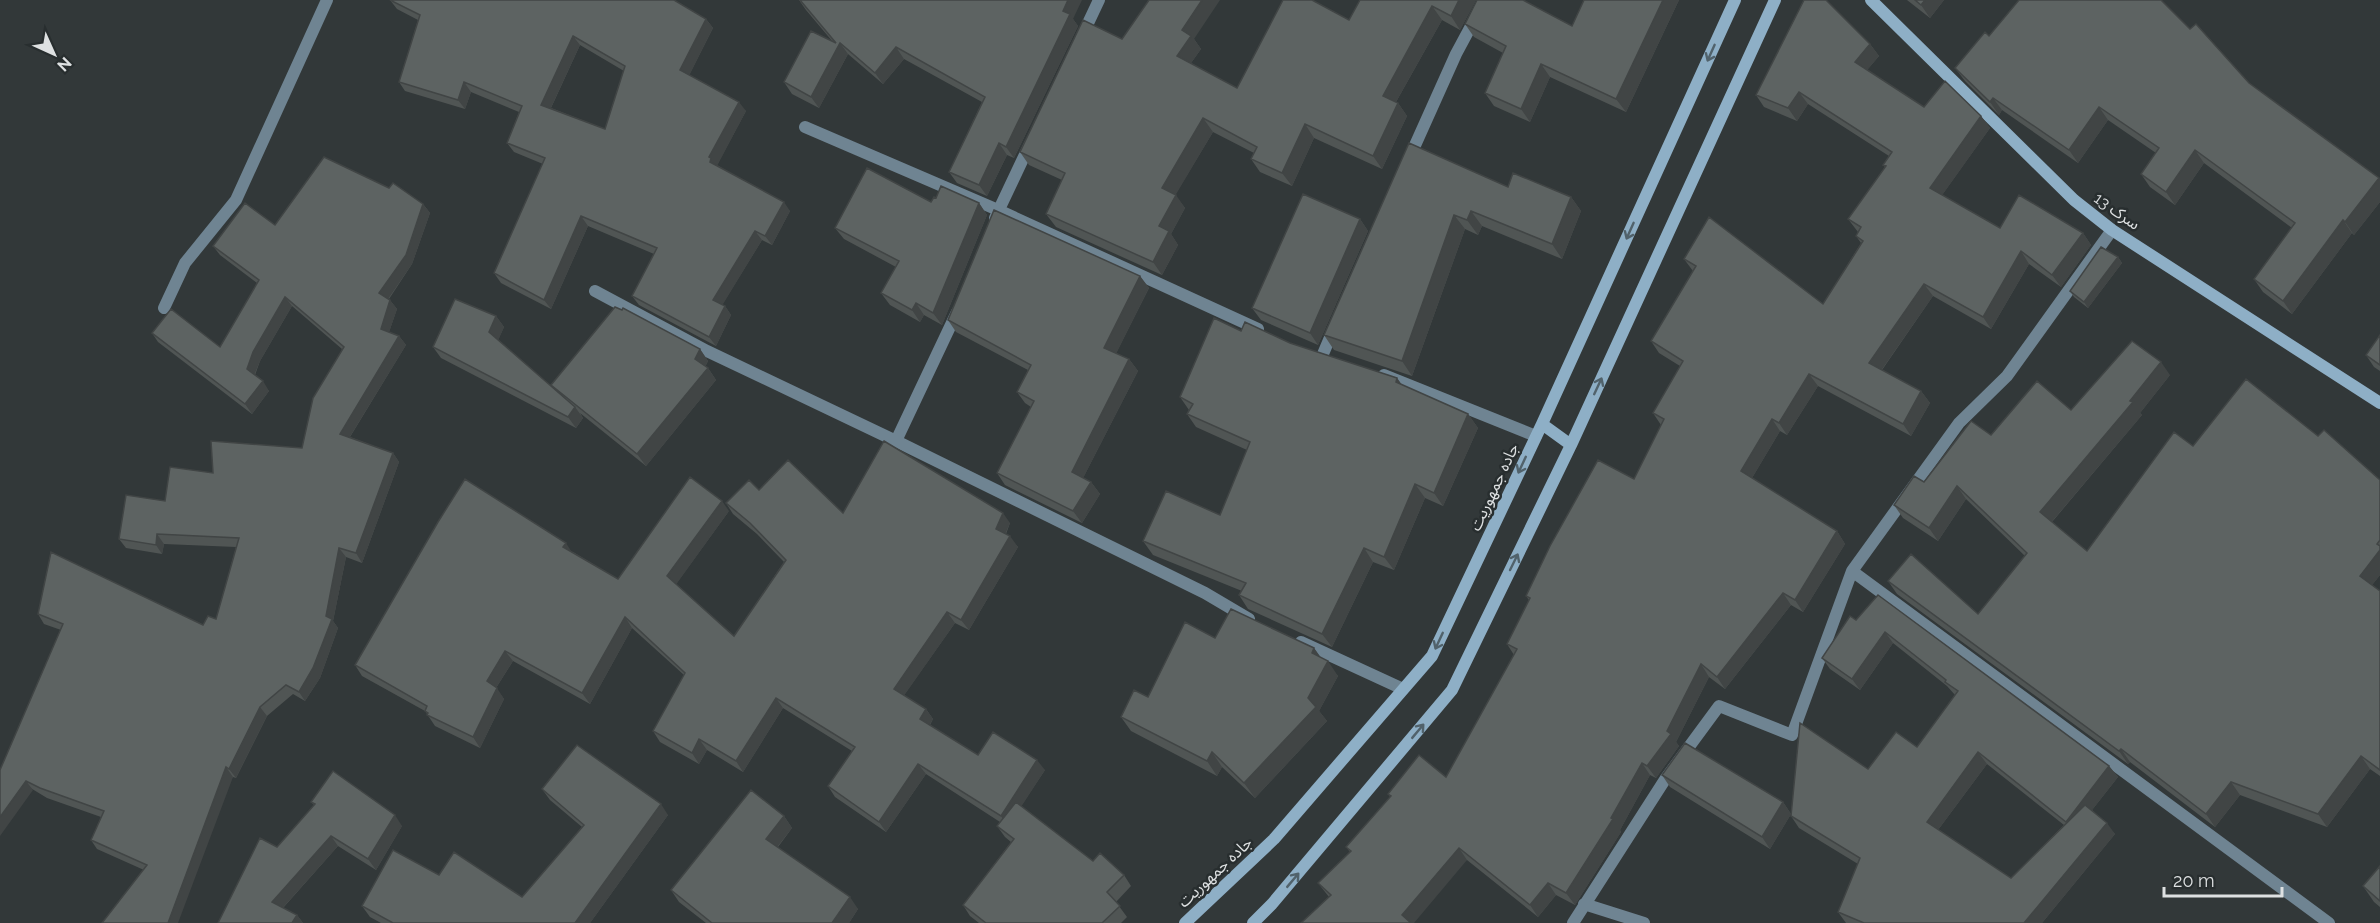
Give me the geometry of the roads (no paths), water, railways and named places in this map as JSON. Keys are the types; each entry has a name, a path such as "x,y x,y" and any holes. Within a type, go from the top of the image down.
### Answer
{"main road":[{"name":"جاده جمهوریت","path":"1185,923 1274,839 1432,656 1542,424 1735,0"},
{"path":"1253,923 1272,904 1452,690 1571,445 1775,0"},
{"name":"سرک 13","path":"1871,0 2074,200 2112,230 2380,403"},
{"path":"1542,424 1571,445"}],"street":[{"path":"164,308 185,263 236,200 327,0"},
{"path":"1079,42 1099,0"},
{"path":"1404,172 1456,54 1485,0"},
{"path":"806,127 998,210 1270,334"},
{"path":"990,232 998,210 1034,137"},
{"path":"1573,923 1666,778 1719,706 1792,735 1852,571 1959,423 2007,376 2112,230"},
{"path":"595,291 707,351 1205,593 1260,624"},
{"path":"896,441 963,299"},
{"path":"1323,354 1337,321"},
{"path":"1373,371 1403,381 1536,436"},
{"path":"1852,571 2330,923"},
{"path":"1291,638 1403,689"},
{"path":"1584,904 1644,923"}]}
